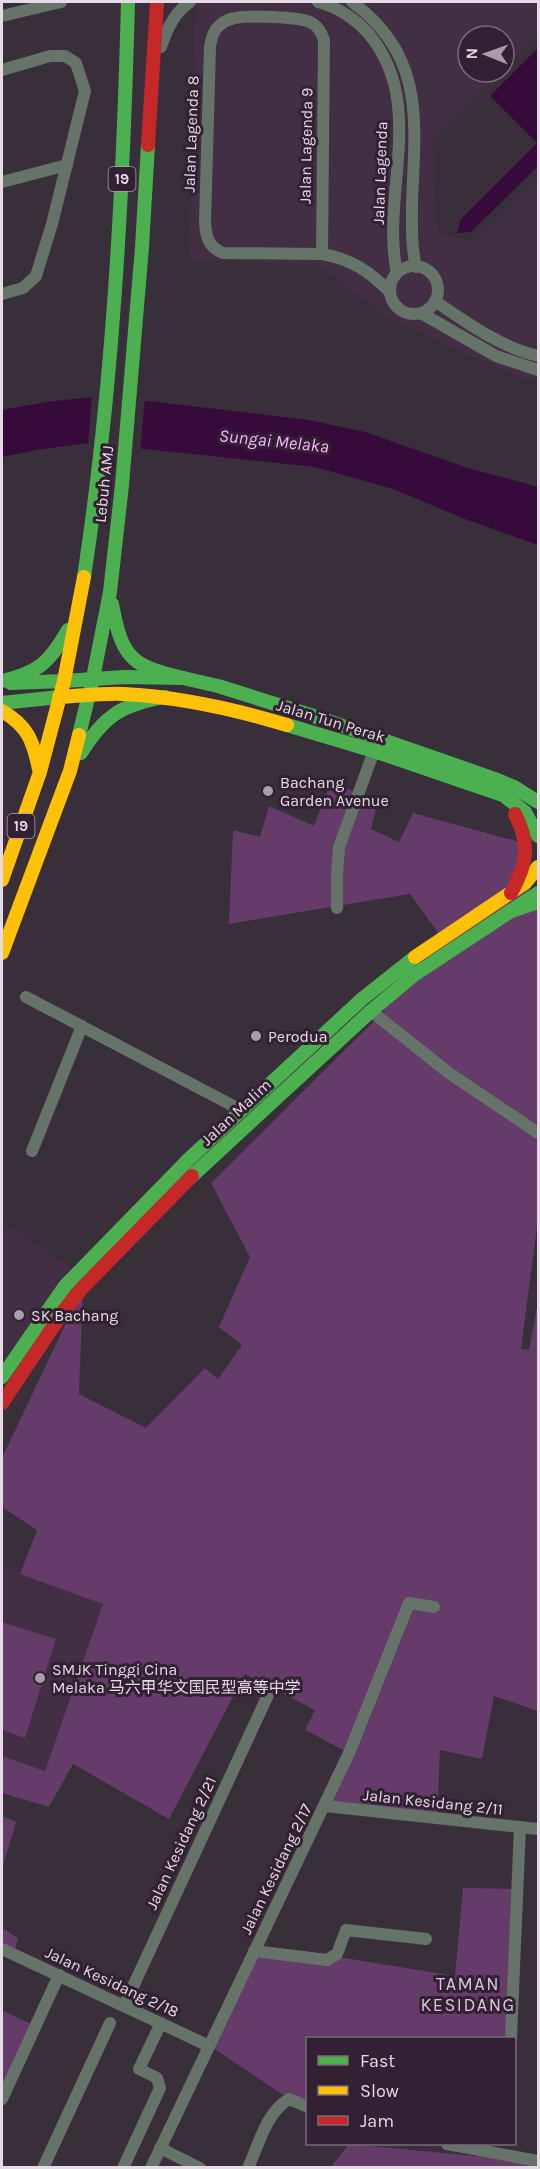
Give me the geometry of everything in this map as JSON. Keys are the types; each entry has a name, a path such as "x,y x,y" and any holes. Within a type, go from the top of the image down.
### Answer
{"main road":[{"name":"Lebuh AMJ","path":"2,880 40,772 64,681 79,608 98,484 124,148 128,2"},
{"name":"Lebuh AMJ","path":"2,953 70,771 93,678 110,592 122,485 157,2"},
{"path":"110,592 120,643 127,656 147,670 183,678"},
{"path":"2,683 37,672 47,664 57,652 79,608"},
{"name":"Jalan Tun Perak","path":"2,683 93,678 183,678 255,697 371,735 514,787 538,802"},
{"name":"Jalan Tun Perak","path":"2,703 121,694 165,697 251,714 374,751 503,795 525,810 538,836"},
{"path":"70,771 96,729 108,715 141,700 165,697"},
{"path":"2,711 27,729 33,740 40,772"},
{"path":"489,790 515,813 523,828 527,844 520,878 511,893"},
{"name":"Jalan Malim","path":"2,1377 65,1286 113,1235 241,1110 301,1058 362,999 409,962 525,883 538,867"},
{"name":"Jalan Malim","path":"2,1403 65,1309 124,1244 199,1169 371,1011 414,975 538,893"},
{"path":"509,912 538,902"}],"street":[{"path":"2,16 61,2"},
{"path":"154,66 169,25 178,12 190,2"},
{"name":"Jalan Lagenda","path":"318,2 346,14 362,26 375,41 387,63 396,94 400,120 393,250 397,273"},
{"name":"Jalan Lagenda","path":"352,2 371,16 385,32 400,56 411,87 415,115 411,242 416,267"},
{"name":"Jalan Lagenda 8","path":"322,254 223,253 209,243 205,222 210,47 217,27 236,17 297,19 310,22 319,28 324,40"},
{"name":"Jalan Lagenda 9","path":"322,254 324,40"},
{"path":"2,70 50,56 65,56 76,63 85,91 52,224 36,276 30,284 23,288 2,294"},
{"path":"2,182 67,165"},
{"path":"322,254 349,260 364,268 390,292 394,303 402,311 414,314 431,307 435,302 436,281 428,271 409,267 397,273 390,292"},
{"path":"435,302 478,331 538,356"},
{"path":"420,313 496,356 538,370"},
{"path":"337,908 339,847 374,751"},
{"path":"26,998 241,1110"},
{"path":"371,1011 449,1073 538,1133"},
{"path":"32,1151 82,1026"},
{"name":"Jalan Kesidang 2/17","path":"151,2168 325,1806 349,1753 409,1604 434,1607"},
{"name":"Jalan Kesidang 2/21","path":"124,2006 268,1695"},
{"name":"Jalan Kesidang 2/11","path":"325,1806 538,1830"},
{"path":"511,2037 520,1827"},
{"path":"254,1951 327,1960 337,1954 346,1930 426,1939"},
{"name":"Jalan Kesidang 2/18","path":"2,1949 209,2046"},
{"path":"2,2099 58,1975"},
{"path":"43,2168 110,2023"},
{"path":"123,2168 160,2088 157,2078 139,2069 161,2023"},
{"path":"248,2168 273,2113 281,2104 289,2099 306,2106"},
{"path":"459,2145 507,2149 538,2161"},
{"path":"160,2148 200,2168"}],"shaded area":[{"path":"196,2 538,2 538,35 516,57 516,24 456,24 456,84 489,84 433,139 437,234 475,241 538,178 538,378 520,378 389,318 317,265 189,260"},
{"path":"331,782 378,801 371,829 399,842 413,813 527,844 520,878 538,899 538,1219 521,1349 529,1350 538,1302 538,1711 494,1696 482,1759 440,1750 437,1819 325,1806 349,1753 305,1730 315,1710 245,1674 169,1819 73,1764 49,1807 2,1793 2,1756 45,1771 103,1604 20,1574 37,1530 2,1507 2,1458 83,1287 79,1394 146,1428 205,1368 218,1379 242,1345 219,1327 250,1257 211,1183 378,1017 442,938 410,894 229,924 233,830 260,837 269,806 314,826"},
{"name":"SK Bachang","path":"2,1221 70,1267 2,1363"},
{"name":"SMJK Tinggi Cina Melaka 马六甲华文国民型高等中学","path":"2,1566 108,1600 45,1771 2,1756"},
{"path":"2,1622 56,1639 25,1738 2,1730"},
{"path":"2,1816 16,1822 2,1869"},
{"path":"463,1888 517,1889 511,2037 306,2037 306,2107 289,2099 213,2048 254,1951 345,1958 455,1976"},
{"path":"2,1928 18,1938 14,1955 2,1949"},
{"path":"2,2010 35,2026 2,2099"},
{"path":"348,2145 538,2162 538,2168 330,2168"}],"water":[{"path":"538,48 538,166 471,232 457,233 461,219 537,143 490,96 502,84 516,84 516,70"},
{"name":"Sungai Melaka","path":"92,397 149,401 309,420 365,432 468,468 538,487 538,545 465,519 393,489 315,467 89,443 2,457 2,410"}],"pier":[{"path":"92,394 145,398 140,452 88,446"}],"traffic: fast":[{"path":"84,577 102,434 115,290 128,2"},
{"path":"79,735 110,592 122,485 148,145"},
{"path":"112,604 120,636 131,656 151,669 183,678"},
{"path":"2,681 25,674 42,664 49,658 68,630"},
{"path":"64,681 125,677 183,678 218,686 323,719 495,779 514,787 538,802"},
{"path":"11,683 64,681"},
{"path":"2,703 59,697"},
{"path":"81,753 106,721 116,714 137,704 165,697"},
{"path":"287,725 374,751 503,795 525,812 538,836"},
{"path":"192,1176 371,1011 414,975 538,893"},
{"path":"509,912 538,902"},
{"path":"2,1377 65,1286 189,1159 362,999 415,957"}],"traffic: slow":[{"path":"2,880 40,772 64,681 84,577"},
{"path":"59,697 116,694 165,698 227,709 287,725"},
{"path":"2,711 18,722 28,735 39,769"},
{"path":"2,953 70,771 79,735"},
{"path":"415,957 525,883 538,867"}],"traffic: jam":[{"path":"148,145 157,2"},
{"path":"511,893 521,873 525,854 523,835 515,814"},
{"path":"2,1403 65,1309 83,1287 192,1176"}],"place":[{"name":"Bachang Garden Avenue","path":"268,791"},
{"name":"Perodua","path":"256,1036"},
{"name":"SK Bachang","path":"19,1315"},
{"name":"SMJK Tinggi Cina Melaka 马六甲华文国民型高等中学","path":"40,1678"}],"district":[{"name":"TAMAN KESIDANG","path":"468,1994"}]}
